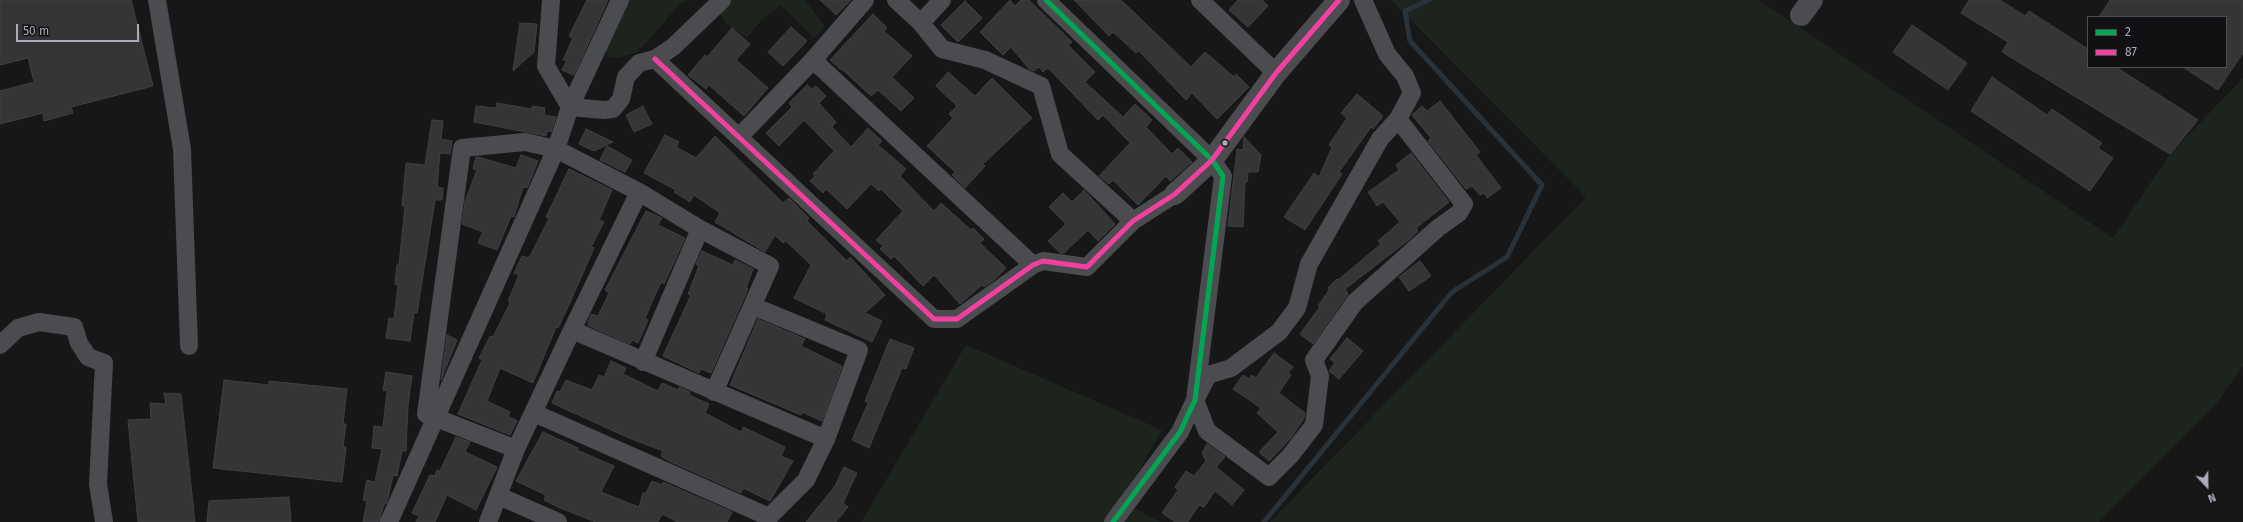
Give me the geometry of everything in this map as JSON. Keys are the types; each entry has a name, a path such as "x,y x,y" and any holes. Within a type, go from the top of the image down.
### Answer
{"street":[{"path":"157,0 182,149 189,346"},
{"path":"551,0 546,66 570,106"},
{"path":"389,522 556,149 570,106 620,0"},
{"path":"570,106 613,109 621,99 626,76 639,63 655,59 674,47 722,0"},
{"path":"739,137 813,60 865,0"},
{"path":"896,0 921,23 942,50 985,60 1041,86 1060,154 1134,221"},
{"path":"921,23 942,0"},
{"path":"1046,0 1212,160 1223,176 1195,400 1207,431 1269,477 1304,440 1314,425 1320,376 1314,360 1355,302 1438,228 1458,213 1464,204 1398,119"},
{"path":"655,59 934,320 957,319 1033,265 1043,261 1087,268 1134,221 1175,194 1212,160 1276,73 1339,0"},
{"path":"1113,522 1180,432 1208,375 1231,368 1279,332 1297,308 1309,264 1380,139 1398,119 1412,93 1405,76 1387,54 1362,0"},
{"path":"1203,1 1276,73"},
{"path":"813,60 1033,265"},
{"path":"516,450 426,414 462,148 525,142 556,149 639,192 700,229 770,266 714,392"},
{"path":"488,522 516,450 639,192"},
{"path":"643,362 700,229"},
{"path":"534,413 768,519 806,480 826,439 859,350 753,306"},
{"path":"0,345 18,328 40,322 74,327 79,343 88,357 104,363 98,484 104,522"},
{"path":"572,330 643,362 826,439"},
{"path":"499,496 558,522"}],"shaded area":[{"path":"623,0 689,0 680,4 638,52 618,58 607,56 602,36"},
{"path":"719,0 805,0 825,26 814,38 781,6 762,19 747,38 726,23 715,7"},
{"path":"1391,0 1759,0 2113,238 2170,154 2243,78 2243,366 2215,405 2099,522 1270,522 1586,197"},
{"path":"966,345 1162,430 1122,501 1160,522 861,522"}],"building":[{"path":"0,0 131,0 153,86 71,107 73,113 44,121 43,113 0,124 0,91 34,82 28,58 0,65"},
{"path":"587,0 608,0 574,75 562,70 567,60 563,60 573,38 569,36"},
{"path":"820,0 851,0 836,15"},
{"path":"1010,0 1015,6 1021,0 1029,0 1072,42 1068,45 1095,72 1085,82 1123,117 1135,104 1152,120 1146,127 1172,154 1178,148 1192,162 1170,181 1166,176 1138,205 1113,180 1109,184 1099,176 1130,143 1103,115 1098,120 1048,68 1043,72 1039,67 1034,71 1029,69 1011,47 1003,55 980,32"},
{"path":"1074,0 1121,0 1191,67 1205,52 1234,77 1236,74 1249,87 1217,119 1192,93 1186,100 1139,51 1136,53 1113,32 1109,36"},
{"path":"1238,0 1262,0 1268,6 1248,27 1229,10"},
{"path":"1969,0 2000,0 2025,16 2029,11 2087,48 2087,68 2118,68 2198,120 2170,154 2002,52 2008,42 1961,13"},
{"path":"2110,0 2243,0 2243,53 2218,90 2185,68 2227,68 2227,16 2100,16"},
{"path":"965,1 982,18 958,42 941,25"},
{"path":"873,14 887,28 884,31 912,56 892,77 914,98 901,111 878,90 871,96 830,60"},
{"path":"520,23 537,24 534,52 513,71"},
{"path":"1912,25 1967,63 1948,90 1893,52"},
{"path":"791,27 807,41 783,66 768,52"},
{"path":"732,28 750,44 736,60 768,88 744,116 709,85 706,89 688,75 705,55 707,57"},
{"path":"948,72 975,96 992,78 1032,118 983,164 985,166 965,188 952,175 955,172 927,146 953,118 949,114 957,106 936,86"},
{"path":"1992,77 2047,115 2052,109 2102,143 2098,148 2113,158 2090,191 1971,111"},
{"path":"807,85 812,89 816,86 826,96 819,103 836,122 832,127 851,147 868,128 882,141 878,145 906,169 900,176 934,211 941,203 971,230 973,228 984,239 980,243 1006,268 994,280 984,287 982,285 960,304 934,275 923,286 894,256 891,259 880,249 883,246 876,240 903,211 881,189 879,191 871,184 847,209 826,189 823,193 810,181 815,176 813,174 834,151 804,120 779,146 766,133 792,107 789,103"},
{"path":"1357,94 1383,116 1373,129 1371,127 1339,172 1342,174 1305,230 1284,217 1314,173 1319,177 1332,147 1329,145 1347,118 1341,113"},
{"path":"1440,101 1480,152 1476,155 1501,188 1487,198 1484,193 1480,195 1472,186 1466,189 1428,141 1431,138 1412,115 1422,106 1427,111"},
{"path":"497,103 532,109 532,106 545,108 544,115 556,117 551,132 547,131 546,136 474,122 476,106 496,108"},
{"path":"643,106 652,124 634,132 626,115"},
{"path":"432,120 443,121 441,139 452,141 450,154 440,153 437,187 443,188 442,200 435,200 417,313 414,313 410,341 386,338 389,318 394,319 398,285 395,284 397,265 399,265 405,206 402,206 406,163 425,165"},
{"path":"586,129 613,142 594,151 579,144"},
{"path":"665,135 679,142 676,147 696,158 715,136 783,203 789,198 809,218 807,221 847,261 850,257 885,295 865,313 882,321 872,342 825,320 827,315 825,313 794,298 811,265 786,241 783,243 775,235 765,252 715,222 720,213 694,195 690,202 674,192 676,190 644,173"},
{"path":"1244,137 1261,155 1258,172 1248,172 1247,182 1245,182 1243,227 1228,226 1237,149 1243,150"},
{"path":"607,146 632,160 625,172 600,160"},
{"path":"1411,153 1449,202 1416,228 1418,231 1410,239 1345,289 1348,294 1313,344 1300,334 1320,307 1318,306 1329,290 1328,288 1381,244 1378,241 1400,222 1383,202 1377,206 1368,192 1399,170 1396,165"},
{"path":"521,155 538,161 527,188 523,187 514,217 511,216 497,250 478,243 483,232 462,224 465,201 477,170 473,169 476,157 516,168"},
{"path":"569,169 612,190 599,220 604,222 591,247 594,248 558,328 556,327 533,383 500,368 487,401 510,412 508,416 517,421 510,435 458,414 482,360 479,358 490,336 493,337 510,303 508,301 519,275 514,273 522,256 529,258 549,218 546,217"},
{"path":"1084,190 1115,224 1098,241 1088,230 1064,253 1060,253 1048,241 1066,224 1049,207 1063,193 1072,202"},
{"path":"646,211 662,218 658,225 685,238 664,284 661,282 645,318 648,320 638,343 632,340 630,344 589,326 588,322 591,314 598,316 609,293 605,290"},
{"path":"702,251 733,265 735,260 753,269 746,288 748,289 711,373 701,369 699,373 663,356 691,295 688,294 699,266 696,264"},
{"path":"1420,261 1431,276 1409,291 1399,277"},
{"path":"758,319 805,339 801,346 842,366 822,421 802,412 801,415 730,385"},
{"path":"447,335 457,340 441,380"},
{"path":"1347,338 1363,351 1339,379 1329,371 1335,363 1330,359"},
{"path":"890,339 914,348 906,369 902,368 869,448 852,440 868,403 865,401"},
{"path":"1274,353 1293,367 1288,373 1291,375 1279,393 1305,413 1304,418 1291,438 1269,461 1259,452 1278,432 1257,413 1261,408 1233,389 1243,375 1249,379 1251,375 1256,378"},
{"path":"611,361 626,368 623,374 658,391 662,383 678,390 679,387 690,392 689,395 709,404 705,413 741,432 743,427 785,447 781,456 793,461 770,501 743,488 741,493 669,461 661,456 663,451 629,438 552,403 557,391 560,392 566,380 592,390 599,375 604,377"},
{"path":"386,372 412,376 408,406 406,451 402,451 397,476 393,475 388,498 386,504 384,504 379,522 363,522 367,501 363,500 367,480 375,482 382,449 372,448 374,426 383,427 387,391 383,390"},
{"path":"224,380 269,385 269,381 347,389 343,424 346,424 343,447 346,447 342,482 213,468"},
{"path":"164,393 181,394 195,522 138,522 128,420 151,419 150,403 166,404"},
{"path":"543,432 578,448 577,450 614,466 601,492 639,507 643,493 646,493 652,481 662,485 663,482 732,512 727,522 678,522 662,514 658,522 596,522 560,508 544,500 546,495 516,481"},
{"path":"456,437 470,442 465,452 497,467 476,510 447,495 435,522 416,522 419,516 412,513 430,475 435,476 437,470 440,471"},
{"path":"1207,444 1225,457 1216,467 1244,490 1232,505 1215,491 1204,507 1199,505 1188,522 1175,522 1162,513 1178,490 1175,487 1186,471 1194,476 1206,461 1202,453"},
{"path":"844,467 857,473 843,503 848,507 836,522 806,522 835,486"},
{"path":"289,497 291,522 207,522 209,501"}],"waterway":[{"path":"1264,522 1452,292 1507,257 1542,185 1410,41 1405,11 1429,0"}],"transit line":[{"name":"2","path":"1046,0 1212,160 1223,176 1195,400 1180,432 1113,522"},
{"name":"87","path":"655,59 934,319 957,319 1033,265 1043,261 1087,267 1133,221 1175,194 1212,160 1276,73 1339,0"}]}
